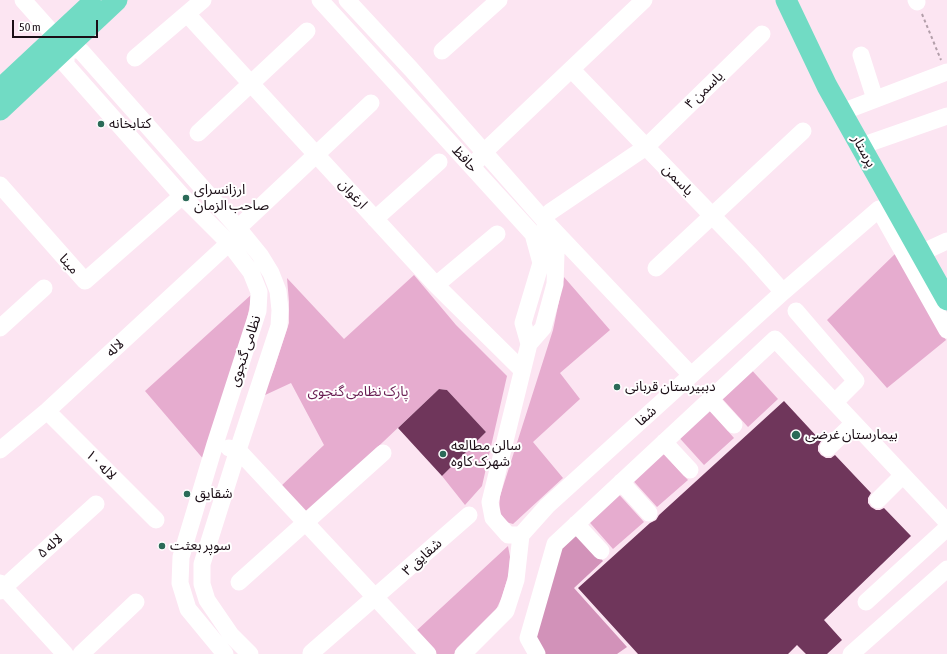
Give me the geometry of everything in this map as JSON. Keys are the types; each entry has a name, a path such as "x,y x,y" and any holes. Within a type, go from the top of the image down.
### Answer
{"main road":[{"path":"0,110 62,42 96,0"},
{"path":"0,89 117,0"},
{"name":"پرستار","path":"786,0 827,86 947,300"}],"street":[{"path":"23,0 62,42"},
{"path":"135,58 202,0"},
{"name":"حافظ","path":"320,0 533,234 542,263 524,323 529,344"},
{"name":"حافظ","path":"347,0 484,152 547,216 556,254 555,284 543,328 529,344 490,502 493,518 508,535 521,534"},
{"path":"442,51 499,0"},
{"path":"472,167 484,152 644,0"},
{"name":"ارغوان","path":"187,14 436,285 522,370"},
{"path":"198,133 306,31"},
{"name":"یاسمن ۴","path":"547,216 646,147 762,34"},
{"name":"نظامی گنجوی","path":"62,42 66,65 182,196 229,244 251,272 258,292 258,311 181,557 180,583 188,609 225,654"},
{"name":"نظامی گنجوی","path":"62,42 80,51 238,228 271,273 278,291 280,310 279,326 274,344 238,450 202,564 202,584 207,600 231,635 250,654"},
{"path":"860,55 875,100"},
{"name":"یاسمن","path":"572,70 751,256 783,292"},
{"path":"842,112 946,72"},
{"path":"238,228 371,103"},
{"path":"861,146 947,116"},
{"path":"656,268 803,131"},
{"path":"375,219 438,162"},
{"name":"مینا","path":"0,185 85,281 182,196"},
{"name":"شفا","path":"521,534 547,506 691,375 783,292 879,209 947,330"},
{"path":"547,216 691,375"},
{"path":"436,285 497,234"},
{"path":"921,253 947,241"},
{"name":"لاله","path":"0,450 47,411 229,244"},
{"path":"0,328 44,288"},
{"path":"796,311 856,381 835,402"},
{"path":"537,654 528,638 555,544 775,339 947,522"},
{"path":"710,399 734,425"},
{"name":"لاله ۱۰","path":"47,411 156,520"},
{"path":"828,448 854,423"},
{"path":"664,442 690,470"},
{"path":"216,444 238,450 428,654"},
{"path":"239,582 383,453"},
{"path":"878,500 903,475"},
{"path":"621,482 649,513"},
{"name":"لاله ۵","path":"1,587 96,504"},
{"name":"شقایق ۳","path":"311,653 469,515"},
{"path":"576,524 601,551"},
{"path":"866,602 947,528"},
{"path":"463,654 506,611 516,580 521,534"},
{"path":"851,654 947,569"},
{"path":"1,587 65,654"},
{"path":"81,654 136,602"}],"path":[{"path":"916,1 946,72"}],"green space":[{"path":"896,253 946,340 887,388 827,320"},
{"name":"پارک نظامی گنجوی","path":"414,275 456,325 507,376 482,486 465,505 442,476 486,432 447,390 439,389 309,512 300,509 280,487 324,445 291,383 263,396 274,369 289,323 287,278 344,339"},
{"path":"564,277 610,330 560,373 580,399 533,442 563,478 513,524 506,522 499,511 500,496 553,330"},
{"path":"252,294 245,330 205,461 145,391"},
{"path":"749,367 778,399 748,427 718,394"},
{"path":"705,405 734,438 704,465 675,433"},
{"path":"658,448 688,480 657,507 628,475"},
{"path":"614,489 644,522 613,549 584,516"},
{"path":"508,546 510,557 509,573 502,597 494,614 454,654 435,654 415,632"}],"shaded area":[{"path":"575,530 603,561 574,588 627,647 617,654 544,654 534,637 558,547"}],"building":[{"name":"سالن مطالعه شهرک کاوه","path":"439,389 447,390 486,432 442,476 398,428"},
{"name":"بیمارستان غرضی","path":"784,401 821,441 818,446 818,451 821,455 826,458 831,458 835,455 871,493 868,498 868,503 871,507 876,510 884,508 911,536 824,620 842,640 827,654 806,654 797,645 788,654 638,654 578,588 650,523 656,520 659,515"}],"place":[{"name":"کتابخانه","path":"101,124"},
{"name":"ارزانسرای صاحب الزمان","path":"186,198"},
{"name":"دببیرستان قربانی","path":"617,387"},
{"name":"بیمارستان غرضی","path":"796,435"},
{"name":"سالن مطالعه شهرک کاوه","path":"443,454"},
{"name":"شقایق","path":"187,494"},
{"name":"سوپر بعثت","path":"162,546"}]}
